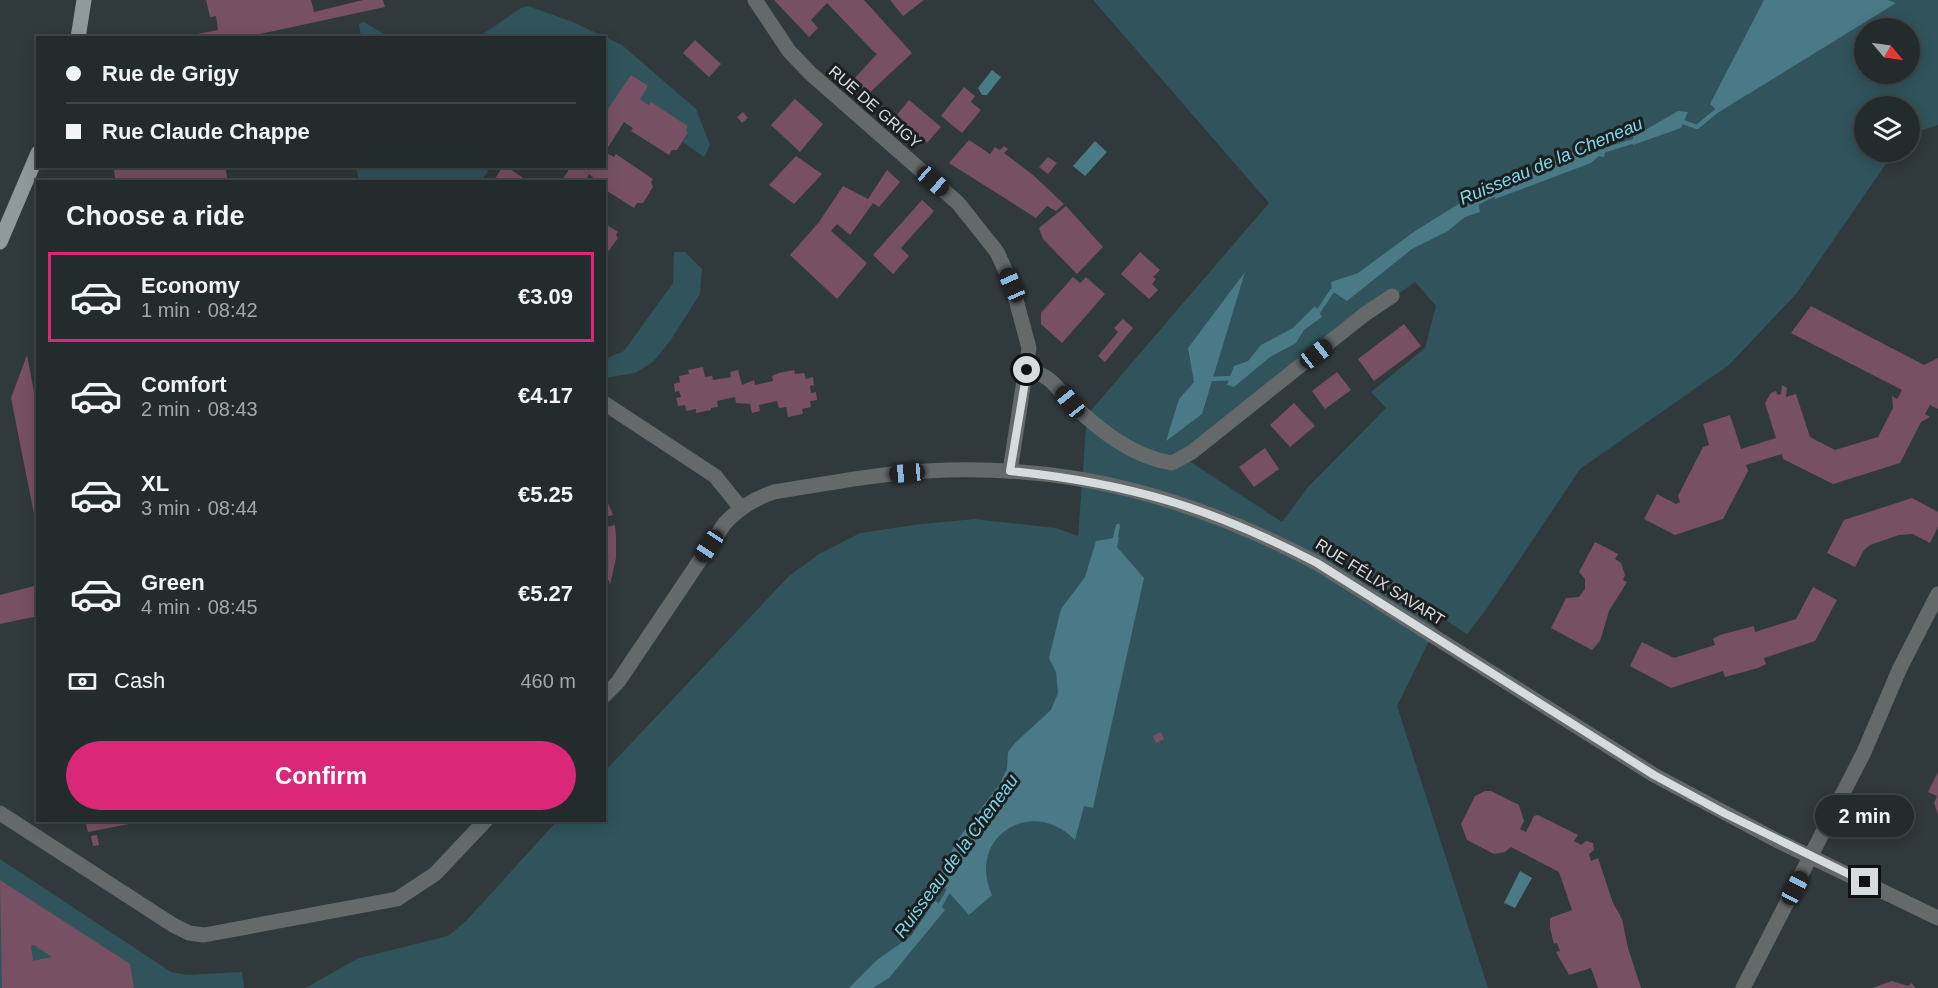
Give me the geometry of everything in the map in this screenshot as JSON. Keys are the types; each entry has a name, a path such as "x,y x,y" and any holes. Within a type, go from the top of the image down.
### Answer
{"main road":[{"path":"78,36 84,0"},
{"path":"0,242 36,158"}],"street":[{"name":"RUE DE GRIGY","path":"755,0 789,51 810,73 958,203 997,252 1012,285 1028,336 1027,370 1010,471"},
{"path":"1027,370 1053,381 1070,402 1120,443 1143,457 1172,463 1192,452 1365,314 1392,296"},
{"path":"606,404 715,476 741,507 725,524 618,682 606,694"},
{"name":"RUE FÉLIX SAVART","path":"741,507 774,492 889,474 1010,471 1098,483 1151,494 1237,523 1317,563 1654,775 1938,918"},
{"path":"1743,988 1811,856 1938,594"},
{"path":"0,813 173,925 189,933 204,935 397,899 435,874 484,822"}],"shaded area":[{"path":"1093,0 1938,0 1938,125 1920,131 1920,96 1854,96 1854,162 1887,162 1797,293 1729,365 1580,469 1485,611 1467,634 1441,617 1397,706 1488,988 305,988 359,958 448,936 466,921 556,822 606,822 606,770 789,576 819,554 860,533 975,519 1056,528 1078,536 1087,415 1269,203","holes":["1415,282 1436,306 1425,348 1371,392 1386,408 1308,487 1282,522 1189,461 1366,317"]},
{"path":"528,6 573,22 603,36 480,36 521,8"},
{"path":"364,22 387,36 361,36 359,24"},
{"path":"606,37 622,45 696,109 710,145 704,157 683,142 688,134 686,130 688,126 651,102 649,105 640,99 606,115"},
{"path":"356,168 483,168 488,171 482,180 359,180"},
{"path":"674,252 685,252 702,269 700,294 670,341 653,362 635,373 606,378 606,359 624,351 673,283"},
{"path":"0,859 171,972 187,975 242,972 244,988 0,988"}],"water":[{"path":"1764,0 1888,0 1896,3 1872,18 1854,18 1854,29 1719,112 1710,104"},
{"path":"992,70 1001,77 987,95 982,95 978,88"},
{"path":"1678,111 1688,112 1681,128 1633,145 1633,137"},
{"path":"1607,137 1604,157 1599,156 1591,163 1495,199 1492,187"},
{"path":"1095,141 1107,152 1085,176 1073,166"},
{"path":"1476,190 1480,212 1465,217 1448,231 1412,249 1347,301 1332,291 1331,282 1358,273"},
{"path":"1245,272 1202,414 1166,441 1179,399 1194,382 1188,348"},
{"path":"1315,306 1322,317 1304,330 1296,343 1270,357 1234,387 1227,385 1234,366 1248,361 1261,345 1293,328"},
{"path":"1119,537 1117,547 1144,578 1093,808 1084,806 1075,840 1058,827 1040,822 1023,823 1007,829 995,841 988,856 986,874 992,895 969,915 937,879 958,839 999,785 1007,769 1008,752 1051,710 1058,693 1056,672 1049,658 1061,609 1085,577 1096,541"},
{"path":"1520,871 1532,878 1515,908 1504,903"},
{"path":"935,900 945,910 889,978 873,988 849,988 877,960 911,936"}],"building":[{"path":"206,0 311,0 314,12 363,0 383,0 385,7 260,34 260,36 192,36 218,30 216,16 210,17"},
{"path":"774,0 864,0 912,53 867,95 852,81 877,54 827,3 811,20 818,28 809,37"},
{"path":"890,0 924,0 903,16"},
{"path":"695,40 721,64 709,77 683,53"},
{"path":"631,75 648,86 640,99 649,105 651,102 688,126 686,130 688,133 677,150 672,150 669,155 631,131 633,128 624,122 606,150 606,112"},
{"path":"964,87 975,96 971,102 981,110 962,133 941,116"},
{"path":"795,99 823,124 800,152 771,125"},
{"path":"909,100 941,127 927,143 896,116"},
{"path":"743,112 748,118 742,123 737,117"},
{"path":"969,140 990,154 995,147 1000,150 1004,146 1008,149 1004,153 1033,175 1064,204 1056,211 1047,206 1036,218 949,163"},
{"path":"606,153 614,157 616,154 653,179 651,182 653,187 643,203 637,203 634,208 606,190 606,180 596,180 589,174 586,180 562,180 570,168 606,168"},
{"path":"796,156 822,174 794,204 769,185"},
{"path":"1048,157 1057,163 1048,174 1039,167"},
{"path":"113,168 225,168 228,180 116,180"},
{"path":"502,168 509,168 526,180 494,180"},
{"path":"887,170 900,182 879,207 873,203 850,235 837,224 831,231 867,263 837,299 790,255 819,222 843,186 868,199"},
{"path":"922,200 934,211 901,248 909,256 893,274 873,255"},
{"path":"1066,206 1103,247 1077,274 1043,239 1039,228"},
{"path":"606,224 618,232 616,235 618,238 606,254"},
{"path":"1140,252 1160,270 1153,277 1156,279 1152,284 1158,290 1149,299 1121,274"},
{"path":"1073,277 1080,283 1086,277 1105,294 1062,343 1041,324 1041,313"},
{"path":"1811,306 1924,365 1938,358 1938,409 1930,405 1925,414 1930,417 1921,422 1900,463 1833,484 1783,459 1782,454 1746,465 1748,471 1723,519 1675,535 1644,519 1657,494 1676,504 1680,502 1678,496 1703,447 1709,445 1703,424 1730,415 1741,449 1776,438 1765,403 1771,393 1776,391 1778,395 1781,394 1782,385 1787,388 1786,397 1796,394 1810,437 1835,450 1878,437 1893,408 1892,396 1897,399 1902,390 1791,333"},
{"path":"1123,319 1133,328 1105,362 1098,356 1118,332 1114,328"},
{"path":"1404,324 1421,346 1374,381 1358,359"},
{"path":"27,355 36,402 36,524 11,398"},
{"path":"703,367 705,377 712,376 713,380 731,377 730,372 738,370 742,385 754,380 755,385 773,381 772,376 794,370 795,374 804,373 806,379 813,377 814,385 810,386 811,393 816,392 817,400 810,401 811,407 802,409 803,414 788,417 786,407 779,408 777,401 759,405 760,411 752,413 750,404 736,403 735,397 717,401 718,407 711,408 711,410 696,413 696,409 686,411 685,405 678,406 676,398 681,397 679,391 675,392 674,384 680,382 679,376 689,374 688,370"},
{"path":"1337,372 1351,390 1325,409 1312,391"},
{"path":"1294,403 1315,426 1290,447 1270,425"},
{"path":"1265,448 1279,469 1254,487 1239,467"},
{"path":"606,498 613,515 606,517"},
{"path":"1912,498 1938,512 1938,527 1930,543 1913,534 1899,535 1870,545 1864,550 1855,567 1827,553 1844,520"},
{"path":"606,524 607,527 615,525 616,537 616,558 610,585 609,580 606,581"},
{"path":"1595,542 1618,554 1615,559 1621,563 1625,575 1623,580 1627,582 1609,611 1600,641 1592,650 1551,628 1566,598 1579,597 1585,589 1585,579 1579,572"},
{"path":"36,586 36,616 0,624 0,595"},
{"path":"1813,587 1837,600 1815,641 1764,658 1766,664 1758,668 1725,677 1723,671 1671,688 1630,666 1642,642 1674,658 1715,645 1713,639 1720,635 1754,626 1755,632 1796,619"},
{"path":"1161,732 1164,739 1156,743 1153,736"},
{"path":"1938,772 1938,815 1934,803 1937,796 1928,792"},
{"path":"1491,791 1519,805 1524,821 1520,829 1526,832 1534,816 1538,815 1578,835 1574,841 1581,845 1586,841 1593,843 1594,850 1589,854 1591,861 1598,858 1613,903 1622,919 1628,948 1641,988 1598,988 1591,968 1569,975 1556,952 1560,951 1557,943 1554,944 1550,928 1550,918 1572,910 1559,872 1511,847 1505,852 1494,854 1467,840 1461,824 1475,796"},
{"path":"86,822 139,822 88,832"},
{"path":"97,835 99,845 93,846 91,836"},
{"path":"0,880 130,964 134,988 2,988","holes":["31,945 52,957 33,961"]},
{"path":"1892,981 1908,986 1912,983 1915,988 1872,988"}],"waterway":[{"name":"Ruisseau de la Cheneau","path":"1680,121 1697,127 1720,108"},
{"name":"Ruisseau de la Cheneau","path":"1599,152 1637,140"},
{"name":"Ruisseau de la Cheneau","path":"1475,204 1499,192"},
{"name":"Ruisseau de la Cheneau","path":"1316,315 1332,291 1337,290"},
{"name":"Ruisseau de la Cheneau","path":"1209,379 1233,378"},
{"name":"Ruisseau de la Cheneau","path":"1114,543 1118,526"},
{"name":"Ruisseau de la Cheneau","path":"938,909 950,888"}],"route":[{"path":"1027,370 1010,471 1053,475 1151,494 1237,523 1263,535 1317,563 1654,775 1776,840 1865,882"}]}
